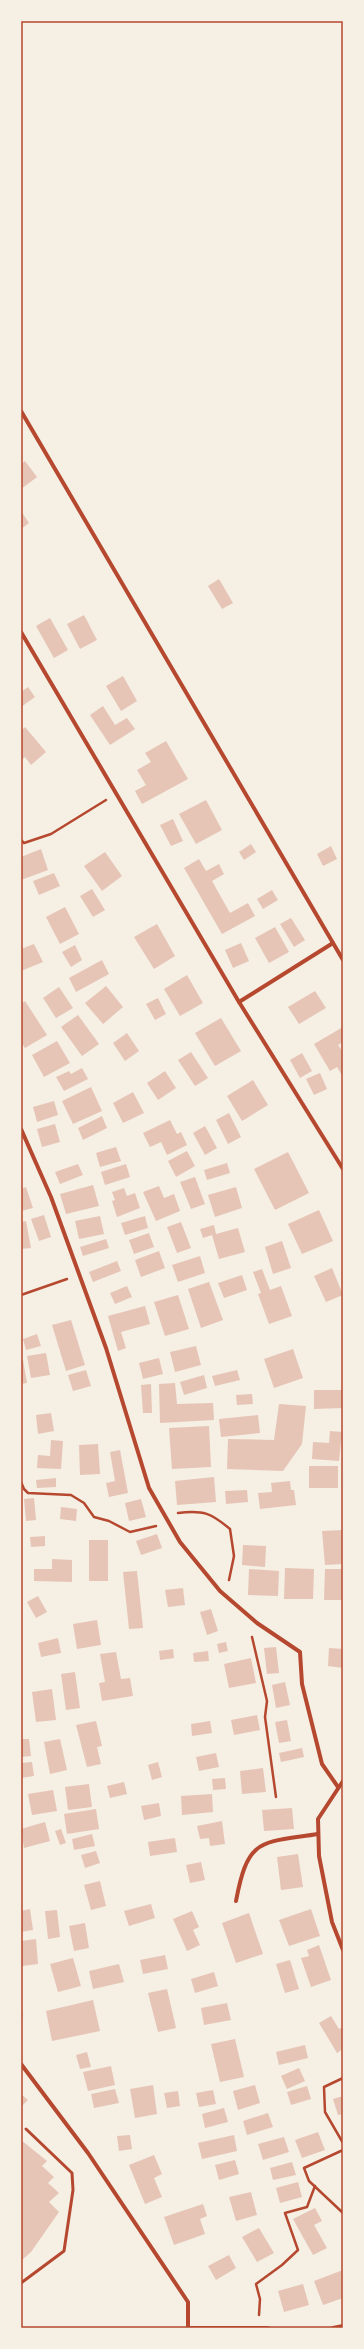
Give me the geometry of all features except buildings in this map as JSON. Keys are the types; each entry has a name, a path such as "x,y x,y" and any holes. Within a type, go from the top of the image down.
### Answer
{"street":[{"path":"21,411 343,960"},
{"path":"21,632 239,1002 343,1170"},
{"path":"239,1002 333,943"},
{"path":"21,1129 50,1197 79,1275 120,1390 149,1488 180,1542 226,1596 251,1618 300,1652 302,1684 322,1764 338,1786"},
{"path":"343,1781 338,1786 318,1820 319,1856 332,1922 343,1950"},
{"path":"236,1901 241,1874 249,1856 265,1842 318,1834"},
{"path":"21,2064 88,2153 188,2302 188,2328 268,2328"},
{"path":"333,2328 343,2326"}],"lane":[{"path":"21,2283 64,2251 73,2190 72,2173 26,2129"}],"path":[{"path":"21,840 24,843 50,834 116,793"},
{"path":"21,1295 79,1275"},
{"path":"21,1482 28,1493 71,1495 84,1503 94,1517 109,1521 130,1532 156,1526 165,1515 196,1511 212,1515 230,1529 234,1556 226,1596"},
{"path":"251,1618 252,1636 267,1701 265,1717 276,1797"},
{"path":"21,2012 21,2017"},
{"path":"343,2078 324,2087 325,2112 343,2143"},
{"path":"343,2150 304,2168 308,2181 343,2212"},
{"path":"258,2328 260,2299 256,2284 282,2265 298,2250 286,2213 307,2207 315,2186"}]}
